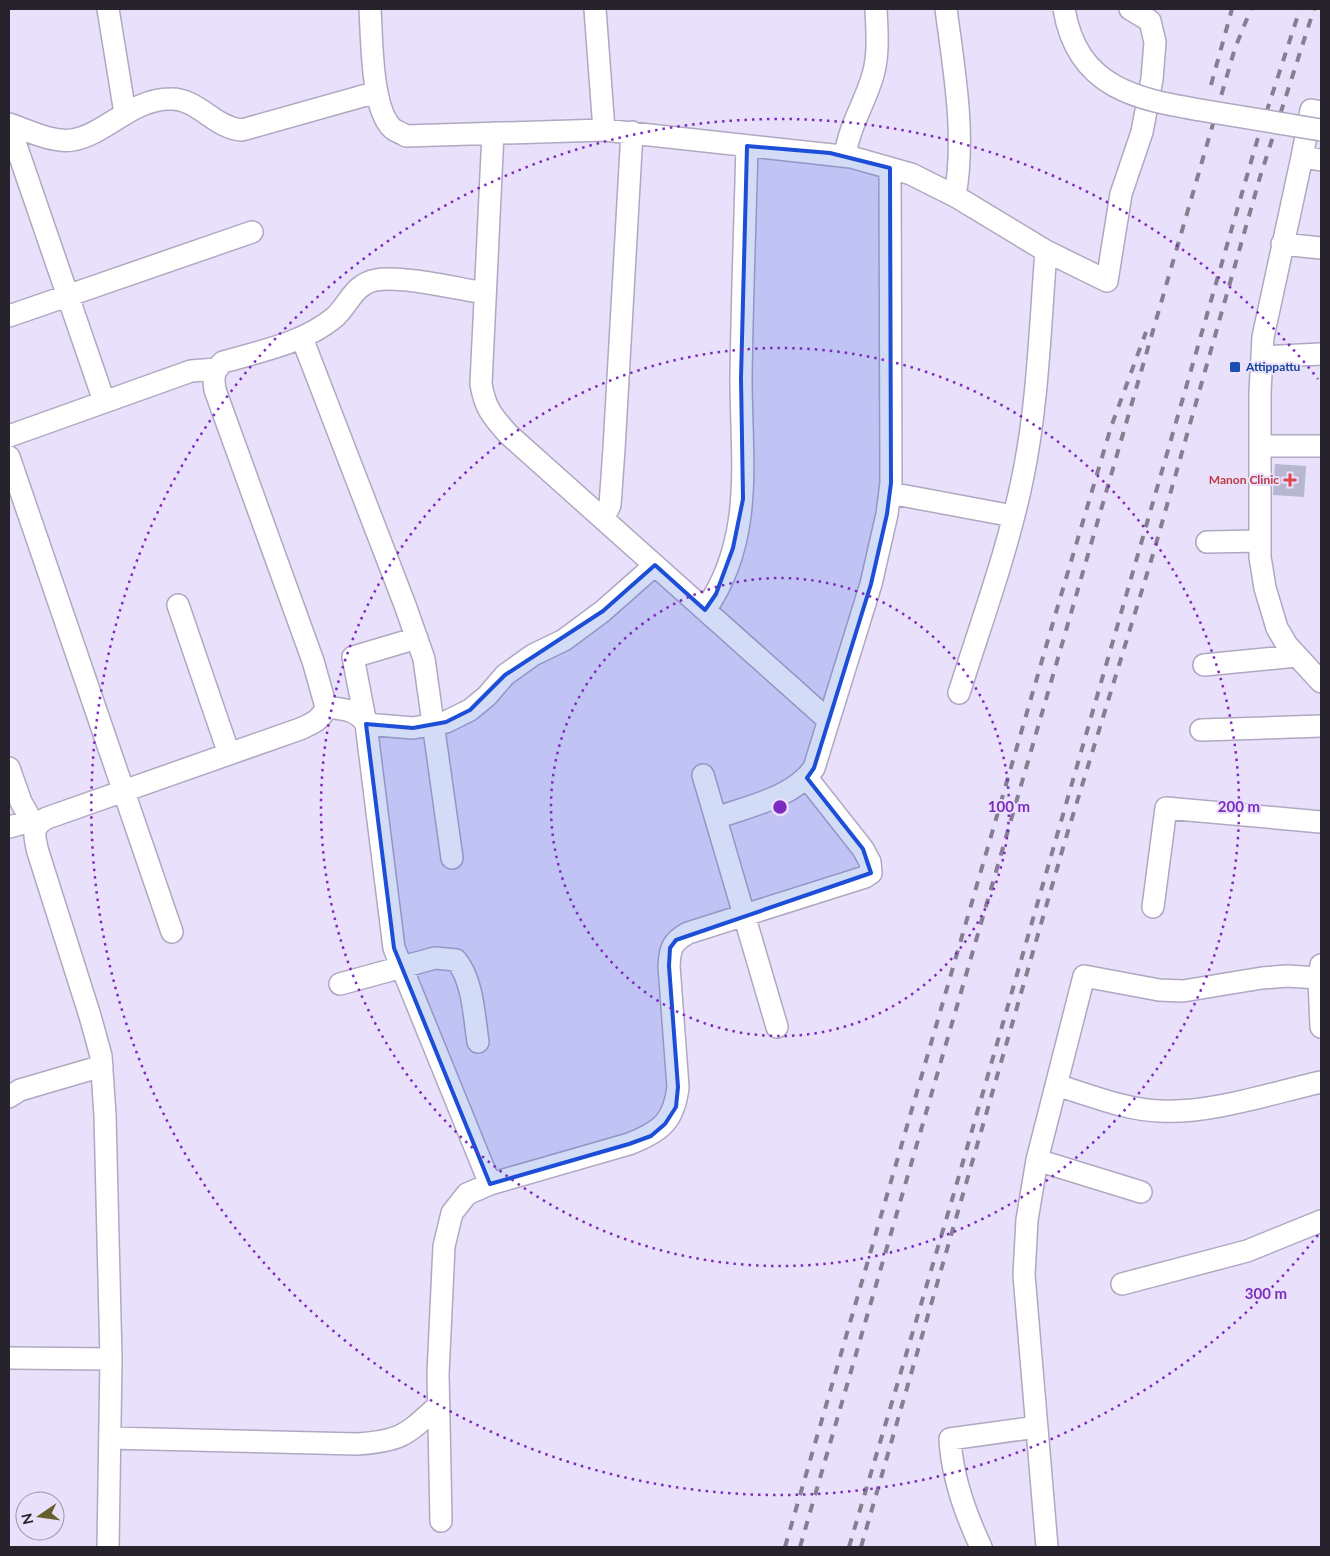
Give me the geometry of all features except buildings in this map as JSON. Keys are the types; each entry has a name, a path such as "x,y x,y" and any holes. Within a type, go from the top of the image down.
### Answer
{"street":[{"path":"108,9 125,113"},
{"path":"370,9 377,92 381,107 392,128 406,136 604,130 845,156 911,174 955,196 1046,250 1107,281 1121,194 1142,132 1154,51 1154,30 1150,21 1130,9"},
{"path":"595,9 604,130"},
{"path":"845,156 852,124 873,76 876,55 876,9"},
{"path":"946,9 957,93 958,164 955,196"},
{"path":"1064,9 1077,51 1088,67 1119,90 1164,104 1321,130"},
{"path":"9,124 56,140 71,140 88,135 144,104 169,98 186,101 230,129 242,130 377,92"},
{"path":"1316,111 1312,159 1282,244 1268,312 1262,357 1260,557 1277,628 1287,645 1321,682"},
{"path":"9,124 104,401"},
{"path":"604,519 610,505 632,132"},
{"path":"493,133 481,384 483,400 488,412 508,434 827,719"},
{"path":"705,610 716,594 725,574 741,521 743,464 741,378 748,146"},
{"path":"716,818 789,791 806,778 814,768 827,719 871,584 890,493 890,168"},
{"path":"9,316 252,232"},
{"path":"1282,244 1321,248"},
{"path":"958,692 1013,516 1029,446 1046,250"},
{"path":"9,827 33,824 124,790 300,730 317,721 326,706 295,608 215,390 213,377 216,369 223,362 302,338 336,316 362,284 376,280 392,279 485,293"},
{"path":"302,338 424,659 452,858"},
{"path":"1262,357 1321,354"},
{"path":"9,436 191,371 216,369"},
{"path":"1260,446 1321,446"},
{"path":"9,457 172,932"},
{"path":"890,493 1013,516"},
{"path":"1207,542 1260,541"},
{"path":"366,724 412,728 446,722 470,710 505,675 533,655 564,640 603,612 655,565"},
{"path":"178,605 229,754"},
{"path":"417,638 353,657 366,724 394,948 490,1184"},
{"path":"1204,665 1297,656"},
{"path":"326,706 349,710 361,716 366,724"},
{"path":"1200,730 1321,726"},
{"path":"9,768 33,824 33,835 90,1016 102,1066 111,1359 108,1547"},
{"path":"703,774 777,1027"},
{"path":"441,1521 439,1405 444,1246 452,1213 467,1194 490,1184 629,1144 651,1136 665,1124 676,1107 678,1087 669,966 670,948 676,940 688,933 843,885 871,873 870,862 863,849 806,778"},
{"path":"1153,907 1166,808 1321,822"},
{"path":"340,984 435,958 456,960 462,967 467,980 478,1042"},
{"path":"1047,1547 1024,1275 1027,1220 1037,1160 1084,976 1159,990 1183,991 1262,978 1320,972 1321,1027"},
{"path":"9,1097 20,1090 102,1066"},
{"path":"1056,1085 1136,1108 1178,1111 1204,1108 1321,1082"},
{"path":"1037,1160 1141,1192"},
{"path":"1122,1284 1247,1251 1321,1221"},
{"path":"9,1358 111,1359"},
{"path":"110,1438 357,1444 387,1442 410,1432 439,1405"},
{"path":"981,1547 961,1497 951,1458 950,1439 1036,1427"}],"highlighted area":[{"path":"747,146 830,153 890,168 891,483 887,514 871,584 814,768 807,778 863,849 871,873 676,940 670,948 669,966 678,1087 676,1107 665,1124 651,1136 629,1144 490,1184 394,948 366,724 413,728 446,722 470,710 505,675 603,611 655,565 705,610 716,594 733,548 743,499 741,378"}],"railway":[{"path":"1211,85 1232,9"},
{"path":"800,1547 1235,48 1251,9"},
{"path":"849,1547 954,1193 1257,141 1300,9"},
{"path":"861,1547 1065,841 1154,551 1260,177 1314,9"},
{"path":"785,1547 1111,427 1146,332"}],"place":[{"name":"Attippattu","path":"1235,367"},
{"name":"Manon Clinic","path":"1290,480"}]}
